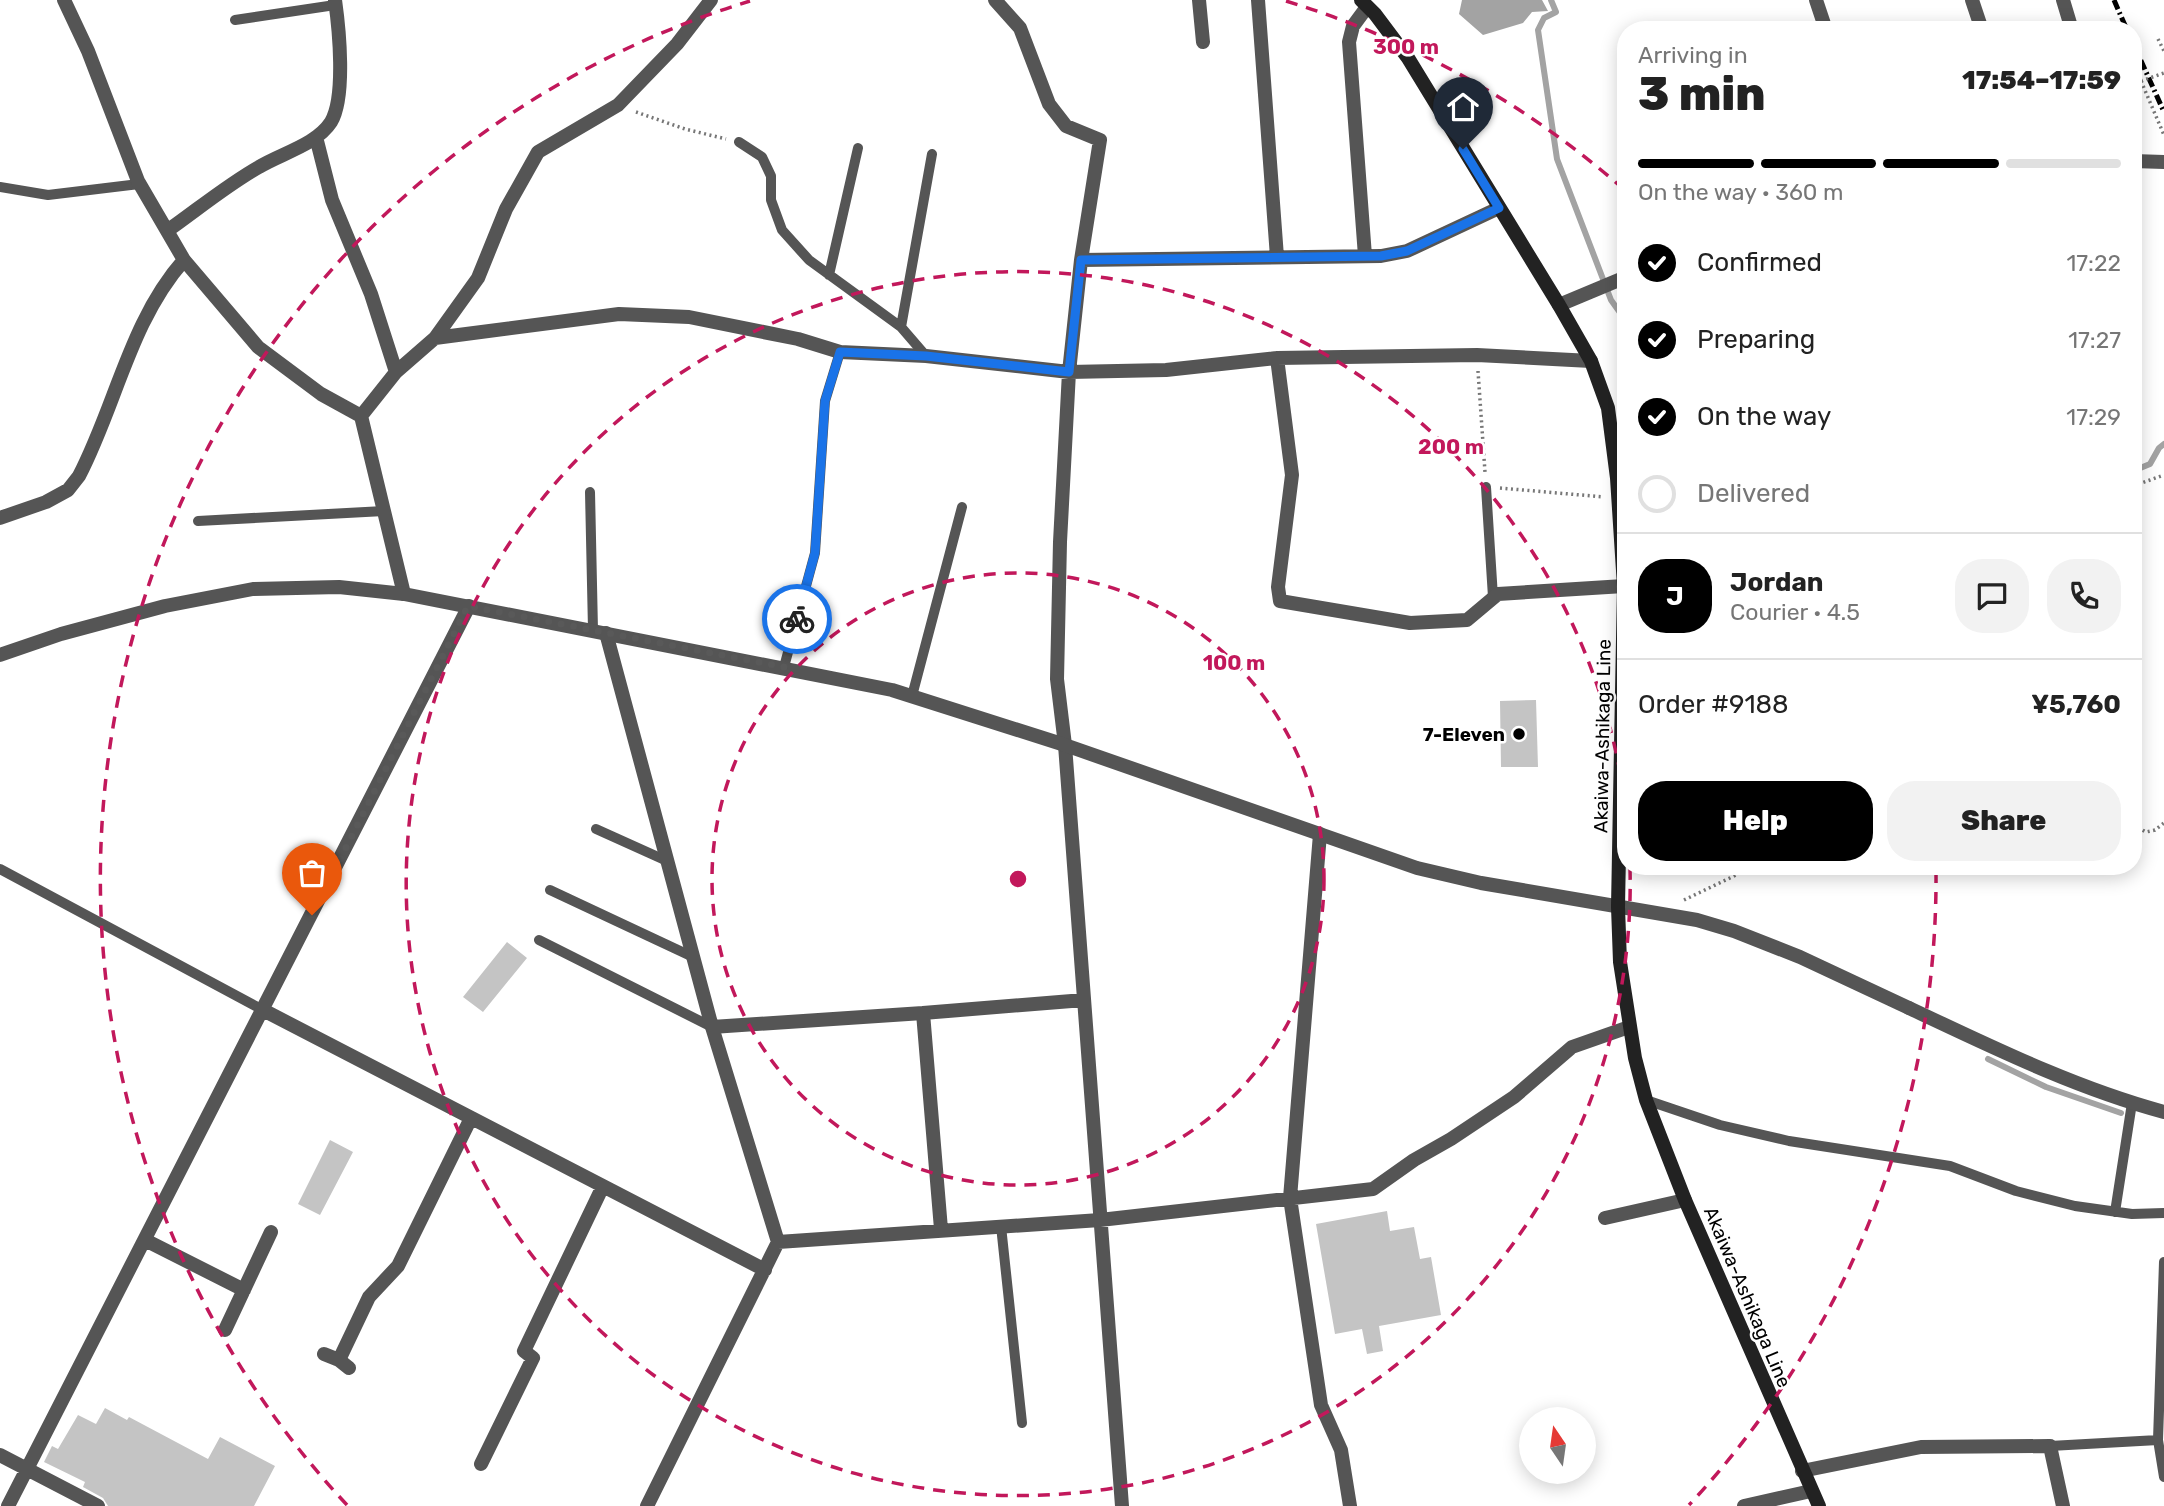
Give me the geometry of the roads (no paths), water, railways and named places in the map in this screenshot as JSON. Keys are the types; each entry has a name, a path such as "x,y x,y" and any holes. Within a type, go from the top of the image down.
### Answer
{"main road":[{"name":"Akaiwa-Ashikaga Line","path":"1364,3 1408,58 1591,361 1608,408 1617,490"},
{"name":"Akaiwa-Ashikaga Line","path":"1618,875 1620,962 1629,1027 1646,1100 1685,1200 1819,1506"}],"street":[{"path":"64,0 88,51 139,184 184,260 258,347 321,394 361,416 404,594"},
{"path":"361,416 396,372 435,338 478,278 506,209 538,152 618,105 677,44 710,0"},
{"path":"995,0 1020,28 1049,104 1066,126 1100,140 1081,260 1069,372 1060,542 1057,679 1065,745 1122,1506"},
{"path":"1199,0 1203,42"},
{"path":"1258,0 1277,257"},
{"path":"1816,0 1823,21"},
{"path":"1972,0 1979,21"},
{"path":"2063,0 2069,21"},
{"path":"167,231 258,167 316,137 331,121 339,98 338,24 335,3"},
{"path":"1364,3 1349,41 1365,256"},
{"path":"316,137 332,200 371,294 396,372"},
{"path":"2142,161 2164,162"},
{"path":"1081,260 1365,256 1407,251 1499,208"},
{"path":"0,518 47,502 68,490 79,476 153,302 170,275 184,260"},
{"path":"1559,305 1617,281"},
{"path":"435,338 619,314 689,317 797,339 840,352 926,356 1069,372 1166,370 1277,358 1477,355 1591,361"},
{"path":"1277,358 1292,475 1278,587 1280,601 1410,623 1466,620 1498,594 1617,586"},
{"path":"0,655 61,634 154,609 254,589 339,587 404,594 784,667 912,696 1065,745 1417,868 1481,883 1697,920 1769,944 2072,1082 2164,1112"},
{"path":"8,1506 468,606"},
{"path":"599,632 667,861 712,1027 778,1242 647,1506"},
{"path":"1320,834 1290,1198 1321,1405 1340,1450 1350,1506"},
{"path":"712,1027 1084,1000"},
{"path":"263,1010 765,1270"},
{"path":"923,1013 941,1229"},
{"path":"778,1242 1100,1220 1373,1189 1514,1097 1572,1047 1629,1027"},
{"path":"324,1354 344,1364 369,1297 398,1266 471,1118"},
{"path":"481,1464 533,1358 524,1351 603,1186"},
{"path":"1605,1218 1685,1200"},
{"path":"225,1330 271,1232"},
{"path":"145,1240 244,1290"},
{"path":"1802,1471 1920,1447 2050,1446 2063,1506"},
{"path":"0,1455 98,1506"},
{"path":"1744,1506 1811,1491"}],"lane":[{"path":"235,20 335,3"},
{"path":"739,142 762,157 771,176 771,200 782,230 809,260 901,327 926,356"},
{"path":"829,275 858,148"},
{"path":"901,327 932,154"},
{"path":"0,187 48,195 139,184"},
{"path":"784,667 815,553 825,401 840,352"},
{"path":"1486,487 1493,597"},
{"path":"590,492 599,632"},
{"path":"912,696 962,506"},
{"path":"198,521 384,511"},
{"path":"596,829 667,861"},
{"path":"0,869 263,1010"},
{"path":"550,890 693,957"},
{"path":"539,940 712,1027"},
{"path":"1646,1100 1720,1125 1789,1141 1950,1166 2016,1191 2075,1206 2132,1214 2164,1213"},
{"path":"2116,1212 2132,1103"},
{"path":"1001,1226 1022,1423"},
{"path":"2164,1262 2158,1440 2164,1477"},
{"path":"2050,1446 2158,1440"}],"waterway":[{"path":"1551,0 1556,12 1544,18 1538,30 1557,159 1611,300 1617,308"},
{"path":"2142,467 2150,464 2164,444"},
{"path":"1988,1059 2046,1087 2121,1113"}],"railway":[{"path":"2114,0 2123,21"},
{"path":"2142,63 2164,112"}],"place":[{"name":"7-Eleven","path":"1519,734"}]}
